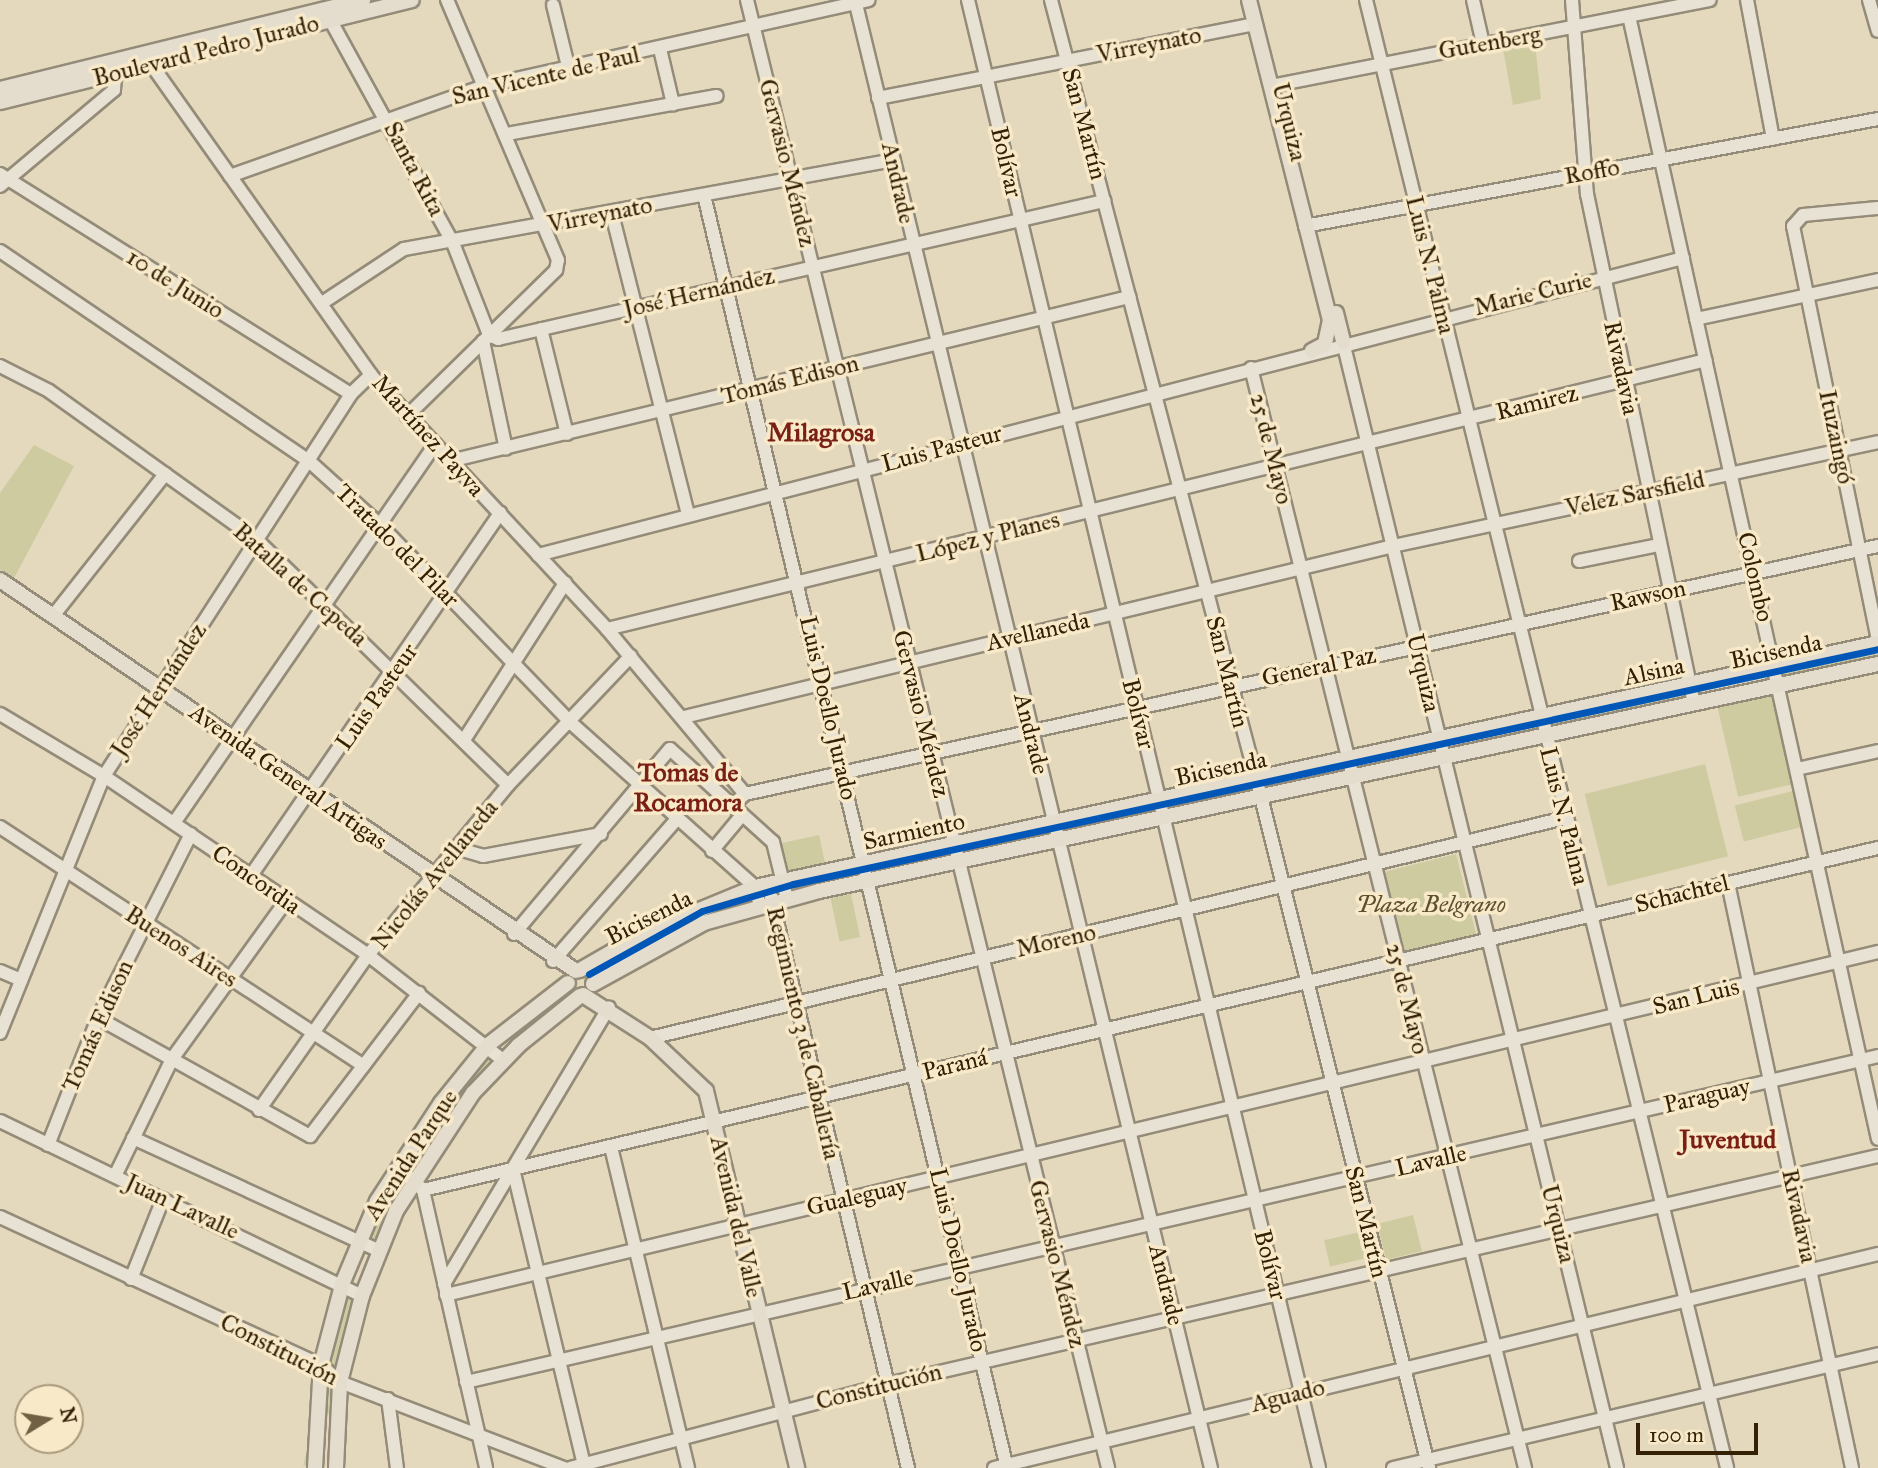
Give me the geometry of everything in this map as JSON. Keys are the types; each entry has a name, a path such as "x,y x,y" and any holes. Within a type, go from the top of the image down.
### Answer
{"main road":[{"name":"Boulevard Pedro Jurado","path":"327,15 363,0"},
{"name":"Boulevard Pedro Jurado","path":"0,89 117,66 327,15 412,0"},
{"name":"Urquiza","path":"1249,0 1275,85"},
{"name":"Urquiza","path":"1258,0 1275,85 1343,342"},
{"name":"Boulevard Pedro Jurado","path":"0,102 117,66"},
{"name":"Urquiza","path":"1310,225 1330,320 1325,344 1312,351"},
{"name":"Avenida General Artigas","path":"0,580 436,878 573,976"},
{"name":"Alsina","path":"1438,737 1690,685 1878,642"},
{"name":"Alsina","path":"1442,757 1878,664"},
{"name":"Sarmiento","path":"545,999 573,976 646,932 762,886 1438,737"},
{"name":"Sarmiento","path":"519,1045 587,990 694,928 773,903 1442,757"},
{"path":"573,976 587,990"},
{"path":"573,976 587,990"},
{"name":"Avenida del Valle","path":"587,990 650,1038 706,1091 797,1468"},
{"name":"Avenida Parque","path":"314,1468 321,1365 343,1282 358,1242 398,1168 488,1045 545,999"},
{"name":"Avenida Parque","path":"335,1468 340,1382 362,1296 380,1251 418,1185 503,1060 519,1045"}],"street":[{"path":"407,416 556,270 546,226 508,134 447,0"},
{"name":"Gervasio Méndez","path":"747,0 956,863 1108,1468"},
{"name":"Bolívar","path":"968,0 1113,614 1320,1468"},
{"name":"San Martín","path":"1051,0 1261,797 1427,1464"},
{"name":"Luis N. Palma","path":"1366,0 1588,918 1615,1016 1727,1468"},
{"path":"1473,0 1483,44"},
{"name":"Rivadavia","path":"1572,0 1570,29 1590,172 1587,194 1623,381 1694,704"},
{"name":"Gutenberg","path":"1275,85 1710,0"},
{"path":"1746,0 1773,139"},
{"path":"1869,0 1878,31"},
{"name":"San Vicente de Paul","path":"230,176 387,118 484,86 568,66 660,49 859,1"},
{"name":"Andrade","path":"859,1 878,98 1007,639 1211,1468"},
{"path":"553,5 568,66"},
{"name":"Santa Rita","path":"327,15 387,118 453,243 486,338 506,449"},
{"name":"Colombo","path":"1629,16 1878,1139"},
{"name":"Virreynato","path":"878,98 1255,24"},
{"path":"660,49 674,104"},
{"name":"Martínez Payva","path":"146,59 371,375 607,629 684,717 745,793"},
{"path":"2,179 114,90 117,66"},
{"path":"508,134 717,96"},
{"name":"Roffo","path":"1310,225 1878,119"},
{"name":"Virreynato","path":"322,303 392,253 893,160"},
{"name":"10 de Junio","path":"2,179 351,394"},
{"name":"Luis Doello Jurado","path":"704,195 753,389 915,1075 982,1362 1002,1467"},
{"name":"José Hernández","path":"486,338 541,329 1104,201"},
{"name":"Ituzaingó","path":"1878,208 1803,215 1793,232 1878,642"},
{"path":"612,214 659,412 688,515"},
{"name":"Tratado del Pilar","path":"0,251 309,461 380,525 570,722 712,851 762,886"},
{"name":"Marie Curie","path":"1343,342 1683,258"},
{"path":"1696,318 1878,280"},
{"name":"Tomás Edison","path":"450,461 1129,297"},
{"path":"541,329 567,434"},
{"name":"Luis Pasteur","path":"538,555 1155,394 1343,342"},
{"name":"Urquiza","path":"1343,342 1462,842 1617,1468"},
{"name":"Ramirez","path":"1368,446 1706,360"},
{"name":"Batalla de Cepeda","path":"0,366 48,391 257,539 508,785"},
{"name":"25 de Mayo","path":"1251,368 1323,666 1525,1468"},
{"name":"José Hernández","path":"0,1033 104,776 351,394 371,375"},
{"name":"Velez Sarsfield","path":"1393,546 1878,442"},
{"path":"174,823 435,444"},
{"name":"López y Planes","path":"607,629 1368,446"},
{"path":"53,616 165,474"},
{"name":"Luis Pasteur","path":"250,877 394,673 500,513"},
{"path":"1578,561 1659,545"},
{"name":"Avellaneda","path":"684,717 1393,546"},
{"name":"Rawson","path":"1417,646 1754,576 1878,546"},
{"path":"464,740 565,583"},
{"name":"General Paz","path":"745,793 1032,733 1417,646"},
{"name":"Nicolás Avellaneda","path":"259,1110 368,955 436,878 508,785 631,656"},
{"name":"Concordia","path":"0,714 104,776 368,955 488,1045 503,1060"},
{"path":"514,934 601,834 670,748 773,842 785,880 773,903"},
{"path":"1797,769 1878,751"},
{"path":"733,805 745,793"},
{"path":"712,851 742,815"},
{"name":"Moreno","path":"650,1038 1565,818"},
{"path":"553,961 676,820"},
{"name":"Buenos Aires","path":"0,827 364,1066"},
{"name":"Tomás Edison","path":"48,1145 98,1018 191,834"},
{"path":"459,849 483,856 601,834"},
{"name":"Schachtel","path":"1487,941 1878,848"},
{"name":"Rivadavia","path":"1728,883 1852,1468"},
{"name":"Regimiento 3 de Caballería","path":"762,886 773,903 908,1468"},
{"path":"114,1175 172,1059 286,901"},
{"name":"Paraná","path":"418,1185 513,1169 714,1125 1005,1053 1487,941"},
{"name":"San Luis","path":"1513,1040 1878,953"},
{"path":"0,971 21,980"},
{"path":"98,1018 310,1136 419,993"},
{"path":"445,1289 609,1007"},
{"name":"Gualeguay","path":"445,1289 538,1273 1513,1040"},
{"name":"Paraguay","path":"1537,1138 1878,1056"},
{"name":"Juan Lavalle","path":"0,1121 343,1282 362,1296"},
{"path":"133,1138 340,1228 358,1242 380,1251"},
{"name":"Lavalle","path":"466,1382 758,1312 1537,1138"},
{"path":"611,1147 688,1468"},
{"name":"Constitución","path":"570,1468 680,1436 887,1384 1878,1156"},
{"path":"398,1168 418,1185 486,1468"},
{"path":"513,1169 584,1464"},
{"path":"131,1279 163,1199"},
{"name":"Constitución","path":"0,1217 321,1365 340,1382 564,1468"},
{"name":"Aguado","path":"1002,1467 1810,1268 1878,1255"},
{"path":"1394,1468 1427,1464 1517,1438 1878,1354"},
{"path":"388,1399 397,1468"}],"green space":[{"path":"1535,43 1541,99 1513,105 1503,48"},
{"path":"34,445 74,466 14,578 0,569 0,493"},
{"path":"1874,648 1877,660 1781,680 1779,670"},
{"path":"1684,691 1686,702 1548,726 1546,715"},
{"path":"1774,694 1795,784 1738,797 1717,707"},
{"path":"1536,722 1539,732 1451,758 1448,749"},
{"path":"1705,764 1728,856 1608,886 1585,794"},
{"path":"1793,791 1802,827 1744,841 1735,806"},
{"path":"819,835 826,868 783,874 773,845"},
{"name":"Plaza Belgrano","path":"1456,854 1476,935 1405,952 1385,872"},
{"path":"851,894 860,937 840,941 830,898"},
{"path":"753,895 754,903 608,963 648,936"},
{"path":"488,1055 496,1062 408,1163 400,1156"},
{"path":"399,1175 408,1181 377,1244 364,1240"},
{"path":"1413,1215 1422,1251 1386,1260 1377,1224"},
{"path":"1364,1231 1370,1257 1330,1267 1324,1240"},
{"path":"345,1291 356,1298 338,1368 328,1364"},
{"path":"326,1380 337,1383 314,1468 303,1465"}],"cycle path":[{"name":"Bicisenda","path":"589,974 702,911 793,884 1878,649"}],"district":[{"name":"Milagrosa","path":"821,433"},
{"name":"Tomas de Rocamora","path":"688,788"},
{"name":"Juventud","path":"1728,1140"}]}
